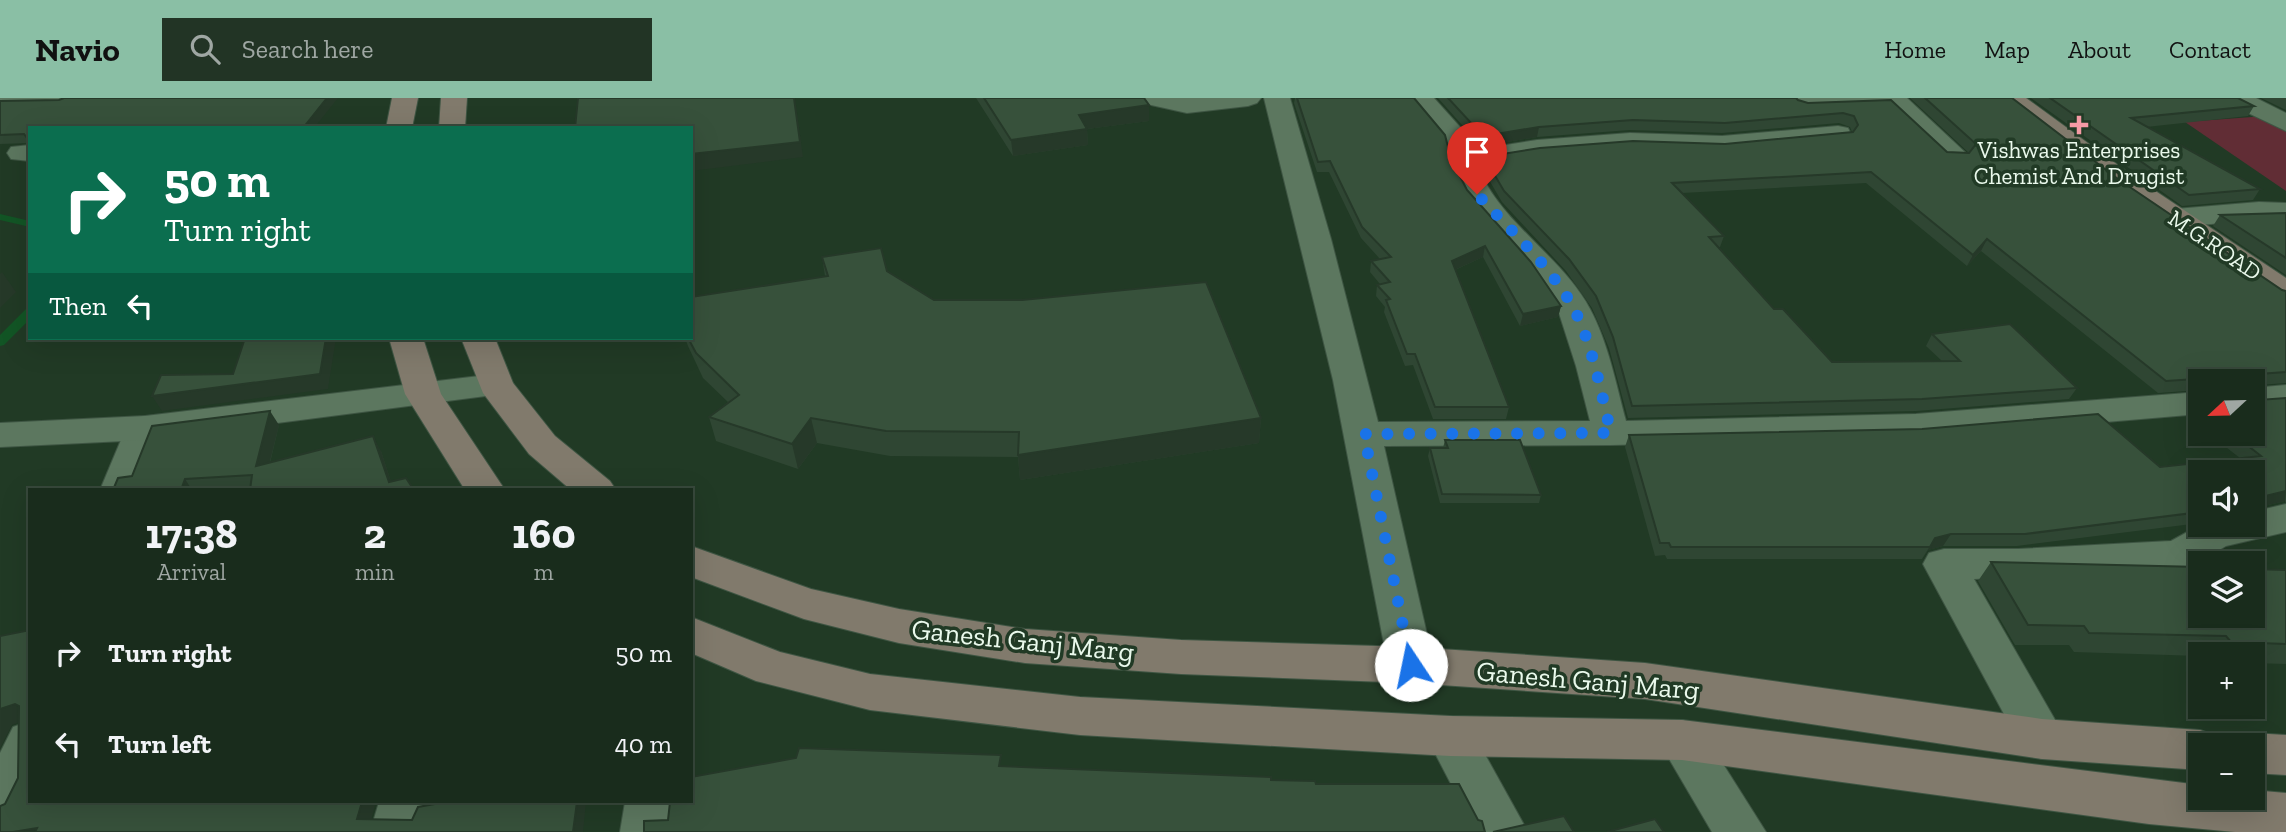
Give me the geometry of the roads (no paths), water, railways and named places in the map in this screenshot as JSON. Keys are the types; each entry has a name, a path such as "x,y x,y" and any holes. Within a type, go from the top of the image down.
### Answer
{"main road":[{"path":"398,126 405,98"},
{"path":"452,126 454,98"},
{"name":"M.G.ROAD","path":"2010,98 2175,218 2286,292"},
{"path":"407,340 423,394 484,488"},
{"path":"479,340 496,385 542,445 594,488"},
{"name":"Ganesh Ganj Marg","path":"693,562 804,603 899,626 1025,646 1181,657 1411,665 1645,681 2042,739 2188,749"},
{"path":"693,635 772,668 870,692 1080,716 1450,737 1682,740 2161,804 2286,814"},
{"path":"2265,754 2286,755"}],"street":[{"path":"0,99 64,98"},
{"path":"1151,98 1187,105 1248,98"},
{"path":"1277,98 1310,212 1364,434 1411,665"},
{"path":"1420,98 1459,142 1465,169 1477,194 1541,265 1574,309 1594,366 1611,433"},
{"path":"2236,98 2286,122"},
{"path":"1801,101 1893,99 1954,155"},
{"path":"1465,160 1537,148 1630,141 1722,144 1838,134 1801,101"},
{"path":"2175,218 2259,211 2286,212"},
{"path":"3,434 145,428 496,385"},
{"path":"2265,398 2286,396"},
{"path":"1364,434 1611,433 1916,426 2188,404"},
{"path":"121,488 145,428"},
{"path":"2042,739 1944,564 2018,564 2179,555 2214,535 2286,518"},
{"path":"1450,737 1502,832"},
{"path":"1682,740 1740,832"},
{"path":"3,791 28,745"},
{"path":"396,832 404,803"},
{"path":"646,832 650,803"}],"waterway":[{"path":"0,217 28,224"},
{"path":"0,342 28,314"}],"place":[{"name":"Vishwas Enterprises Chemist And Drugist","path":"2079,125"}]}
